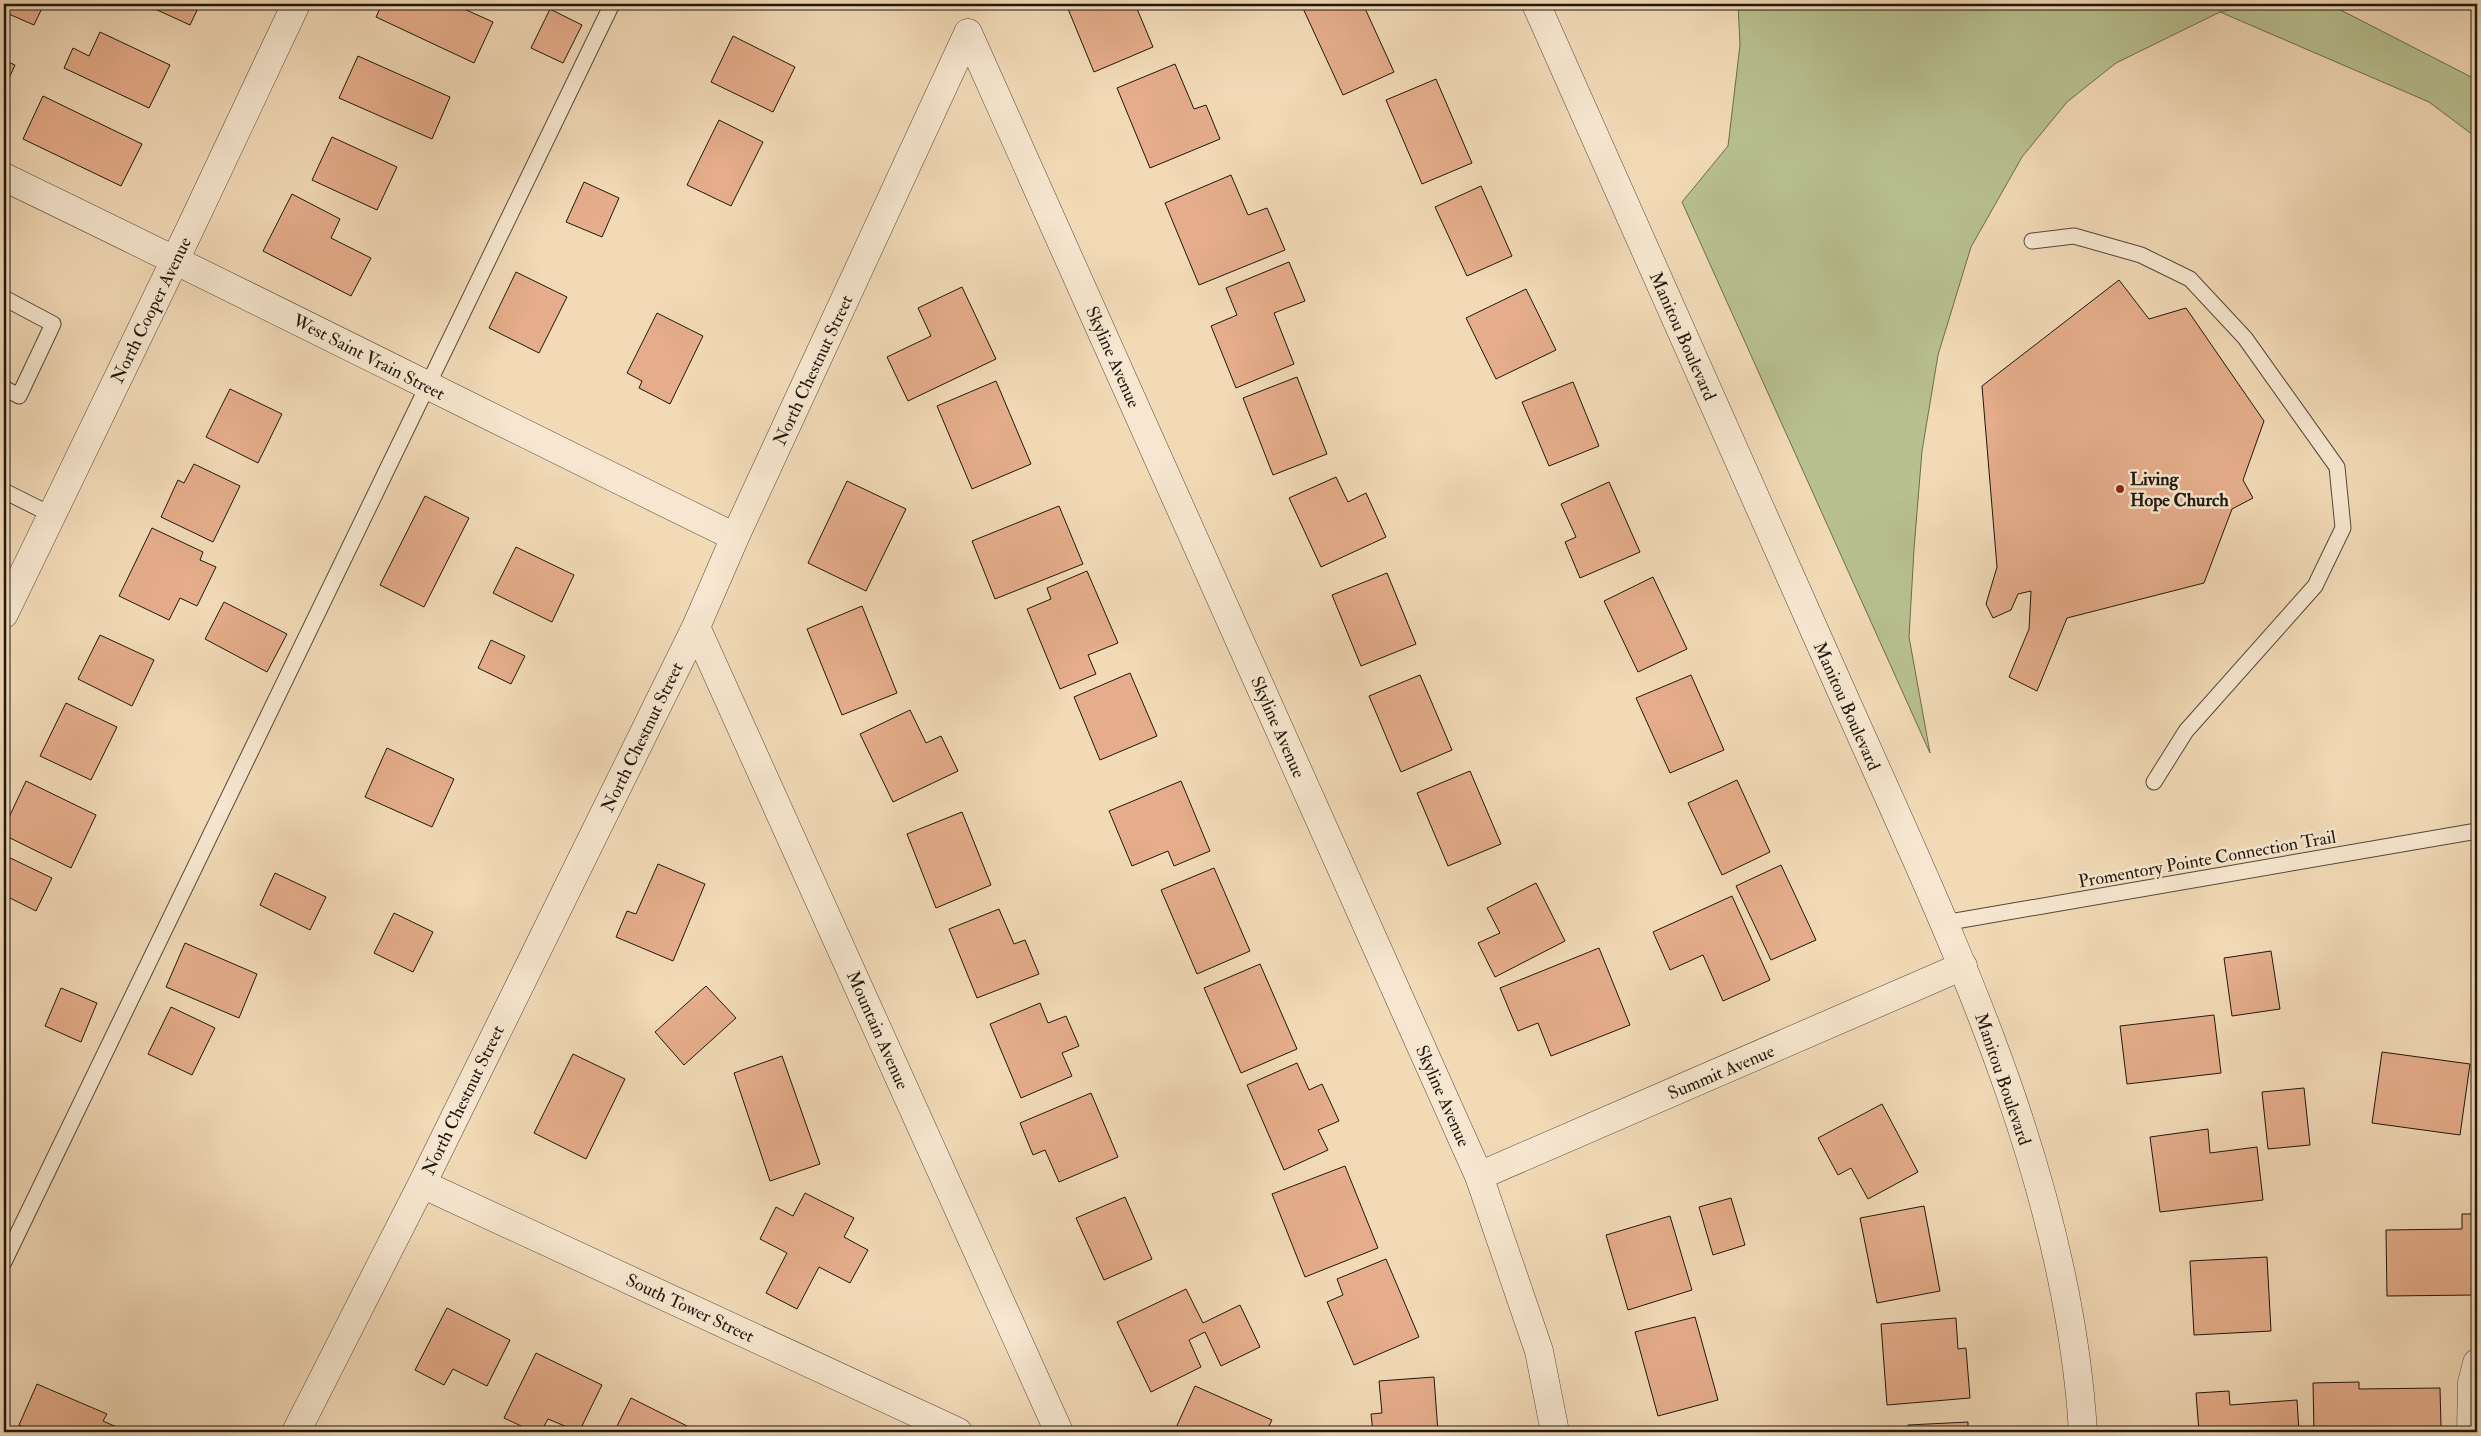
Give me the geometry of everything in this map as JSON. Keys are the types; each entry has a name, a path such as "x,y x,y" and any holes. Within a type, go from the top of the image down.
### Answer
{"street":[{"name":"North Cooper Avenue","path":"4,614 296,4"},
{"name":"Manitou Boulevard","path":"1536,4 1963,966 2024,1133 2060,1267 2081,1395 2083,1432"},
{"name":"North Chestnut Street","path":"296,1432 422,1184 696,627 968,32"},
{"name":"Skyline Avenue","path":"968,32 1479,1176 1539,1351 1556,1432"},
{"name":"West Saint Vrain Street","path":"4,177 736,537"},
{"name":"Mountain Avenue","path":"696,627 1060,1432"},
{"name":"Summit Avenue","path":"1479,1176 1963,966"},
{"name":"South Tower Street","path":"422,1184 958,1432"},
{"path":"2471,1432 2472,1383 2477,1363"}],"lane":[{"path":"4,1262 612,4"},
{"path":"2032,241 2074,236 2141,255 2190,279 2246,338 2337,467 2343,528 2315,586 2186,731 2154,782"},
{"path":"4,298 53,324 19,396 4,388"},
{"path":"4,491 52,515"},
{"name":"Promentory Pointe Connection Trail","path":"1944,923 2477,831"}],"green space":[{"path":"1738,4 2215,4 2221,12 2251,4 2329,4 2477,80 2477,138 2429,102 2220,12 2116,63 2067,102 2022,157 1971,247 1938,355 1922,451 1909,637 1930,753 1682,202 1728,146 1740,45"}],"building":[{"path":"5,4 44,4 34,25 4,12"},
{"path":"144,4 200,4 190,25"},
{"path":"382,4 453,4 493,22 474,63 376,17"},
{"path":"1066,4 1135,4 1153,47 1094,72"},
{"path":"1301,4 1363,4 1394,72 1343,95"},
{"path":"550,9 582,25 563,63 531,48"},
{"path":"100,32 170,65 149,108 64,68 73,48 89,56"},
{"path":"733,36 795,67 773,112 711,82"},
{"path":"358,56 450,97 432,139 339,98"},
{"path":"4,60 15,65 4,89"},
{"path":"1175,64 1194,109 1206,105 1220,139 1150,168 1117,88"},
{"path":"1436,79 1472,163 1422,184 1386,100"},
{"path":"43,96 142,144 121,186 23,139"},
{"path":"719,120 763,142 731,206 687,185"},
{"path":"332,137 397,167 377,210 312,180"},
{"path":"1231,175 1248,215 1267,208 1285,250 1199,285 1165,203"},
{"path":"584,182 619,198 602,237 566,222"},
{"path":"1481,186 1512,256 1467,276 1435,207"},
{"path":"292,194 340,219 331,238 371,258 351,296 263,251"},
{"path":"1289,262 1305,301 1274,313 1294,364 1236,388 1211,326 1237,315 1226,288"},
{"path":"516,272 567,297 539,353 489,328"},
{"name":"Living Hope Church","path":"2119,280 2149,319 2186,308 2264,421 2243,480 2253,498 2232,509 2204,583 2067,618 2037,691 2009,677 2029,629 2031,591 2018,594 2011,610 1993,618 1986,604 1997,567 1982,386"},
{"path":"962,287 996,359 908,401 887,357 931,336 918,308"},
{"path":"1526,289 1556,350 1496,379 1466,318"},
{"path":"657,313 703,336 670,404 639,388 642,381 627,373"},
{"path":"1297,377 1327,454 1273,475 1243,398"},
{"path":"996,381 1031,464 972,489 937,406"},
{"path":"1573,382 1599,446 1549,466 1522,402"},
{"path":"230,389 282,414 258,463 206,437"},
{"path":"194,464 240,486 213,542 161,517 178,480 184,483"},
{"path":"1336,477 1348,502 1366,493 1386,537 1321,567 1289,498"},
{"path":"847,481 906,509 866,591 808,563"},
{"path":"1609,482 1640,552 1580,578 1565,542 1576,537 1561,504"},
{"path":"425,496 469,518 424,607 380,585"},
{"path":"1059,506 1083,564 995,599 972,541"},
{"path":"152,528 203,552 200,560 216,567 197,606 180,598 169,620 119,596"},
{"path":"516,547 574,575 552,622 493,593"},
{"path":"1087,571 1118,643 1088,655 1096,674 1060,689 1027,609 1051,599 1047,588"},
{"path":"1387,573 1416,644 1361,666 1332,595"},
{"path":"1653,577 1687,649 1638,672 1604,601"},
{"path":"224,602 287,634 267,672 205,639"},
{"path":"862,606 897,693 842,715 807,629"},
{"path":"100,635 154,660 132,706 78,679"},
{"path":"491,640 525,656 511,684 478,668"},
{"path":"1130,673 1157,736 1100,760 1074,697"},
{"path":"1420,675 1452,750 1401,772 1369,696"},
{"path":"1691,675 1724,750 1670,773 1636,698"},
{"path":"66,703 117,727 91,780 40,756"},
{"path":"910,710 926,743 941,736 958,771 893,802 860,734"},
{"path":"387,748 454,779 432,827 365,797"},
{"path":"1470,771 1501,844 1448,866 1417,793"},
{"path":"1737,780 1770,852 1722,875 1688,803"},
{"path":"26,781 96,815 71,868 4,835 4,828"},
{"path":"1181,781 1210,851 1174,866 1168,851 1132,866 1109,811"},
{"path":"962,812 991,885 936,908 907,834"},
{"path":"4,855 52,878 36,911 4,895"},
{"path":"658,864 705,884 673,961 616,937 627,911 636,914"},
{"path":"1781,865 1816,940 1771,960 1736,886"},
{"path":"1214,868 1250,951 1197,974 1161,890"},
{"path":"275,873 326,897 310,930 260,905"},
{"path":"1536,883 1565,941 1495,977 1478,943 1500,933 1487,908"},
{"path":"1732,896 1770,980 1723,1001 1703,955 1670,970 1653,932"},
{"path":"999,909 1014,944 1025,940 1039,974 977,998 949,929"},
{"path":"394,913 433,932 413,972 374,953"},
{"path":"185,943 257,974 239,1018 166,987"},
{"path":"1599,948 1630,1025 1551,1056 1538,1023 1518,1031 1500,988"},
{"path":"2271,951 2280,1009 2232,1016 2224,958"},
{"path":"1260,964 1297,1049 1241,1073 1204,988"},
{"path":"706,986 736,1018 684,1065 655,1032"},
{"path":"61,988 97,1003 81,1042 45,1026"},
{"path":"1040,1003 1048,1023 1066,1016 1079,1046 1062,1053 1072,1076 1021,1098 990,1024"},
{"path":"171,1007 215,1028 192,1075 148,1054"},
{"path":"2214,1015 2221,1073 2127,1084 2120,1026"},
{"path":"2382,1052 2470,1064 2460,1135 2372,1123"},
{"path":"573,1054 625,1079 586,1159 534,1133"},
{"path":"782,1056 820,1164 770,1181 734,1073"},
{"path":"1297,1063 1309,1090 1322,1084 1339,1121 1318,1130 1328,1150 1284,1170 1247,1085"},
{"path":"2304,1088 2310,1145 2268,1149 2262,1092"},
{"path":"1091,1093 1118,1157 1059,1182 1045,1150 1033,1155 1020,1123"},
{"path":"1882,1104 1918,1172 1868,1199 1851,1168 1838,1175 1818,1138"},
{"path":"2208,1129 2210,1153 2257,1147 2263,1200 2160,1212 2150,1137"},
{"path":"1345,1166 1378,1248 1305,1277 1272,1194"},
{"path":"805,1193 854,1218 844,1237 868,1250 850,1283 819,1267 797,1309 766,1293 787,1253 760,1239 776,1207 793,1216"},
{"path":"1125,1197 1152,1259 1104,1280 1076,1218"},
{"path":"1731,1198 1745,1245 1713,1255 1699,1207"},
{"path":"1924,1206 1940,1291 1877,1303 1860,1218"},
{"path":"2462,1214 2477,1214 2477,1295 2387,1296 2386,1230 2462,1229"},
{"path":"1670,1216 1692,1290 1628,1310 1606,1235"},
{"path":"2267,1257 2271,1331 2194,1335 2190,1261"},
{"path":"1386,1259 1419,1337 1354,1365 1327,1302 1343,1295 1337,1279"},
{"path":"1186,1289 1203,1323 1240,1305 1260,1347 1221,1366 1205,1332 1189,1340 1201,1367 1151,1392 1117,1322"},
{"path":"447,1308 510,1340 487,1386 453,1369 444,1385 415,1370"},
{"path":"1695,1317 1718,1400 1658,1416 1635,1332"},
{"path":"1956,1318 1958,1349 1966,1348 1970,1398 1887,1405 1881,1324"},
{"path":"536,1353 602,1385 579,1432 548,1419 541,1432 534,1432 504,1418"},
{"path":"1434,1377 1438,1432 1373,1432 1371,1414 1382,1413 1379,1381"},
{"path":"2359,1382 2359,1389 2440,1388 2441,1427 2411,1427 2411,1432 2314,1432 2313,1383"},
{"path":"37,1384 107,1414 103,1421 128,1432 36,1432 19,1425"},
{"path":"1195,1386 1272,1420 1266,1432 1174,1432"},
{"path":"2229,1391 2230,1405 2297,1400 2299,1432 2199,1432 2196,1393"},
{"path":"631,1398 699,1432 614,1432"},
{"path":"1968,1422 1968,1432 1908,1432 1908,1425"}],"place":[{"name":"Living Hope Church","path":"2120,489"}]}
